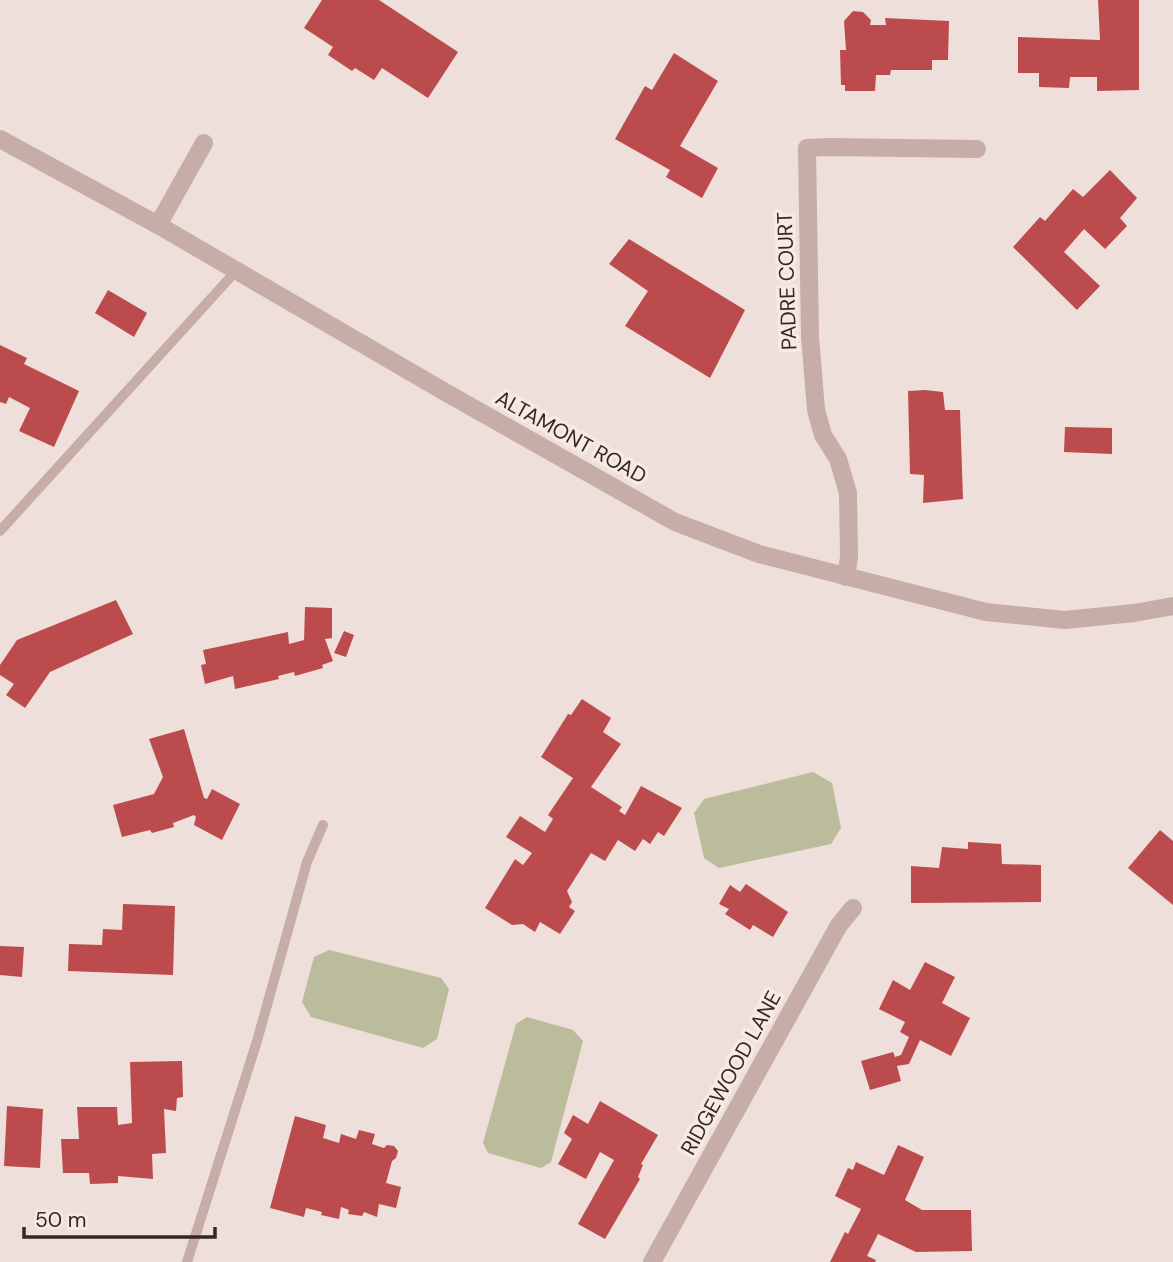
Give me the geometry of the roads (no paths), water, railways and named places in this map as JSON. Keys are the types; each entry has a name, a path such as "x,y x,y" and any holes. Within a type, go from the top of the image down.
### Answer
{"street":[{"name":"ALTAMONT ROAD","path":"0,139 158,225 444,392 675,522 759,554 986,612 1065,620 1173,606"},
{"path":"158,225 204,143"},
{"name":"PADRE COURT","path":"846,577 849,558 848,493 838,459 823,435 816,410 810,337 807,149 977,149"},
{"name":"RIDGEWOOD LANE","path":"652,1262 839,925 853,908"}],"lane":[{"path":"0,531 236,271"},
{"path":"187,1262 257,1041 307,862 323,825"}]}
